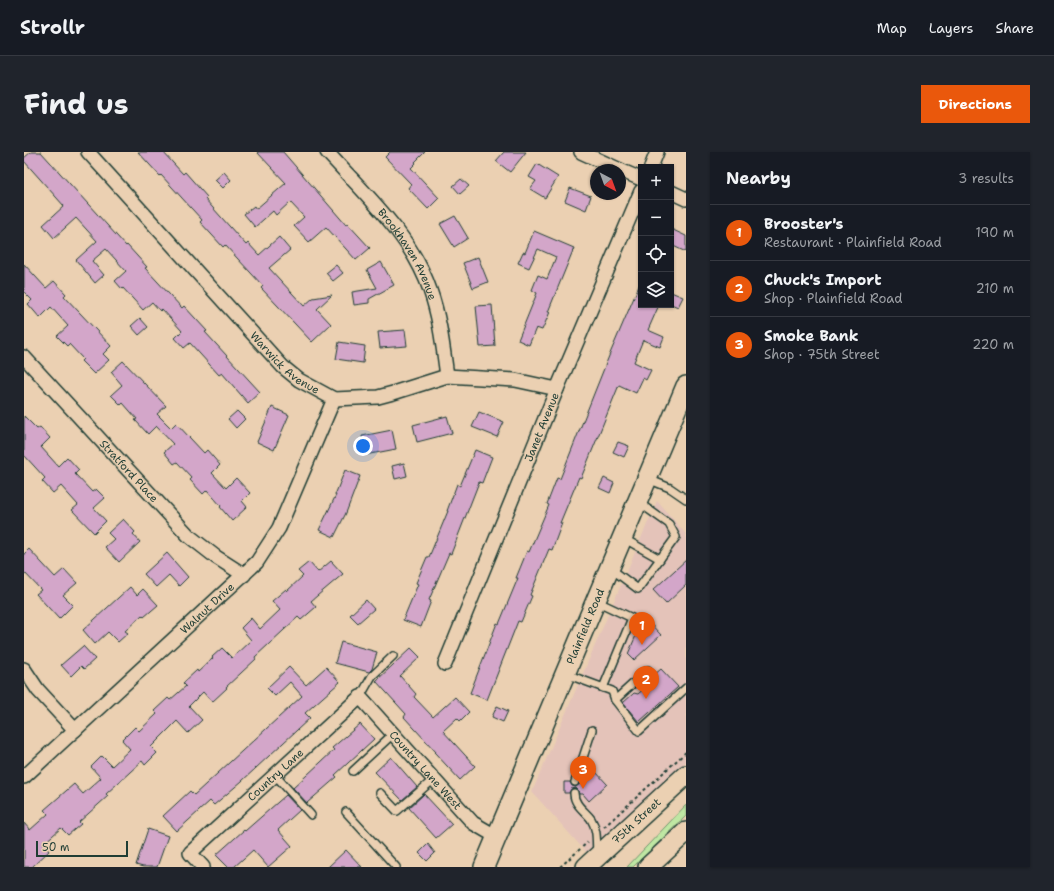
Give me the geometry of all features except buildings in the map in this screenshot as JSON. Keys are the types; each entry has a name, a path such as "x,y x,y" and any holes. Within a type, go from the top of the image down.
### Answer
{"main road":[{"name":"Plainfield Road","path":"484,867 686,386"},
{"name":"75th Street","path":"608,835 686,775"},
{"path":"648,867 686,832"},
{"path":"596,864 608,835"}],"street":[{"name":"Warwick Avenue","path":"88,152 283,367 299,380 334,399"},
{"name":"Brookhaven Avenue","path":"327,152 391,222 419,264 430,290 440,325 447,376"},
{"path":"581,152 607,164"},
{"path":"652,164 657,152"},
{"path":"626,173 638,178"},
{"path":"674,193 686,199"},
{"name":"Janet Avenue","path":"445,664 557,389 638,198"},
{"name":"Stratford Place","path":"24,357 185,531 202,547 244,575"},
{"path":"334,399 378,397 447,376 515,380 557,389"},
{"name":"Walnut Drive","path":"24,777 257,562 279,528 334,399"},
{"path":"24,669 38,690 75,730"},
{"name":"Country Lane West","path":"360,697 473,823 497,837"},
{"name":"Country Lane","path":"203,867 190,853 360,697"}],"lane":[{"path":"648,478 670,488 686,499"},
{"path":"610,568 638,589 676,536 669,524 638,502"},
{"path":"622,538 660,559"},
{"path":"595,601 632,618 603,688"},
{"path":"360,697 372,676 393,656"},
{"path":"615,700 648,670"},
{"path":"565,673 612,692 615,700 639,731 686,688"},
{"path":"574,782 592,730"},
{"path":"353,771 393,734"},
{"path":"275,775 311,814"},
{"path":"380,793 397,812 434,779"},
{"path":"574,794 575,802 592,820 594,826 596,834 596,864"},
{"path":"346,812 396,867"}],"path":[{"path":"608,835 686,752"},
{"path":"560,867 590,839"}],"shaded area":[{"path":"657,501 686,534 686,762 587,853 532,792"}],"green space":[{"path":"686,805 686,816 633,867 627,867"}],"place":[{"name":"Brooster's","path":"642,645"},
{"name":"Chuck's Import","path":"646,699"},
{"name":"Smoke Bank","path":"583,789"}]}
